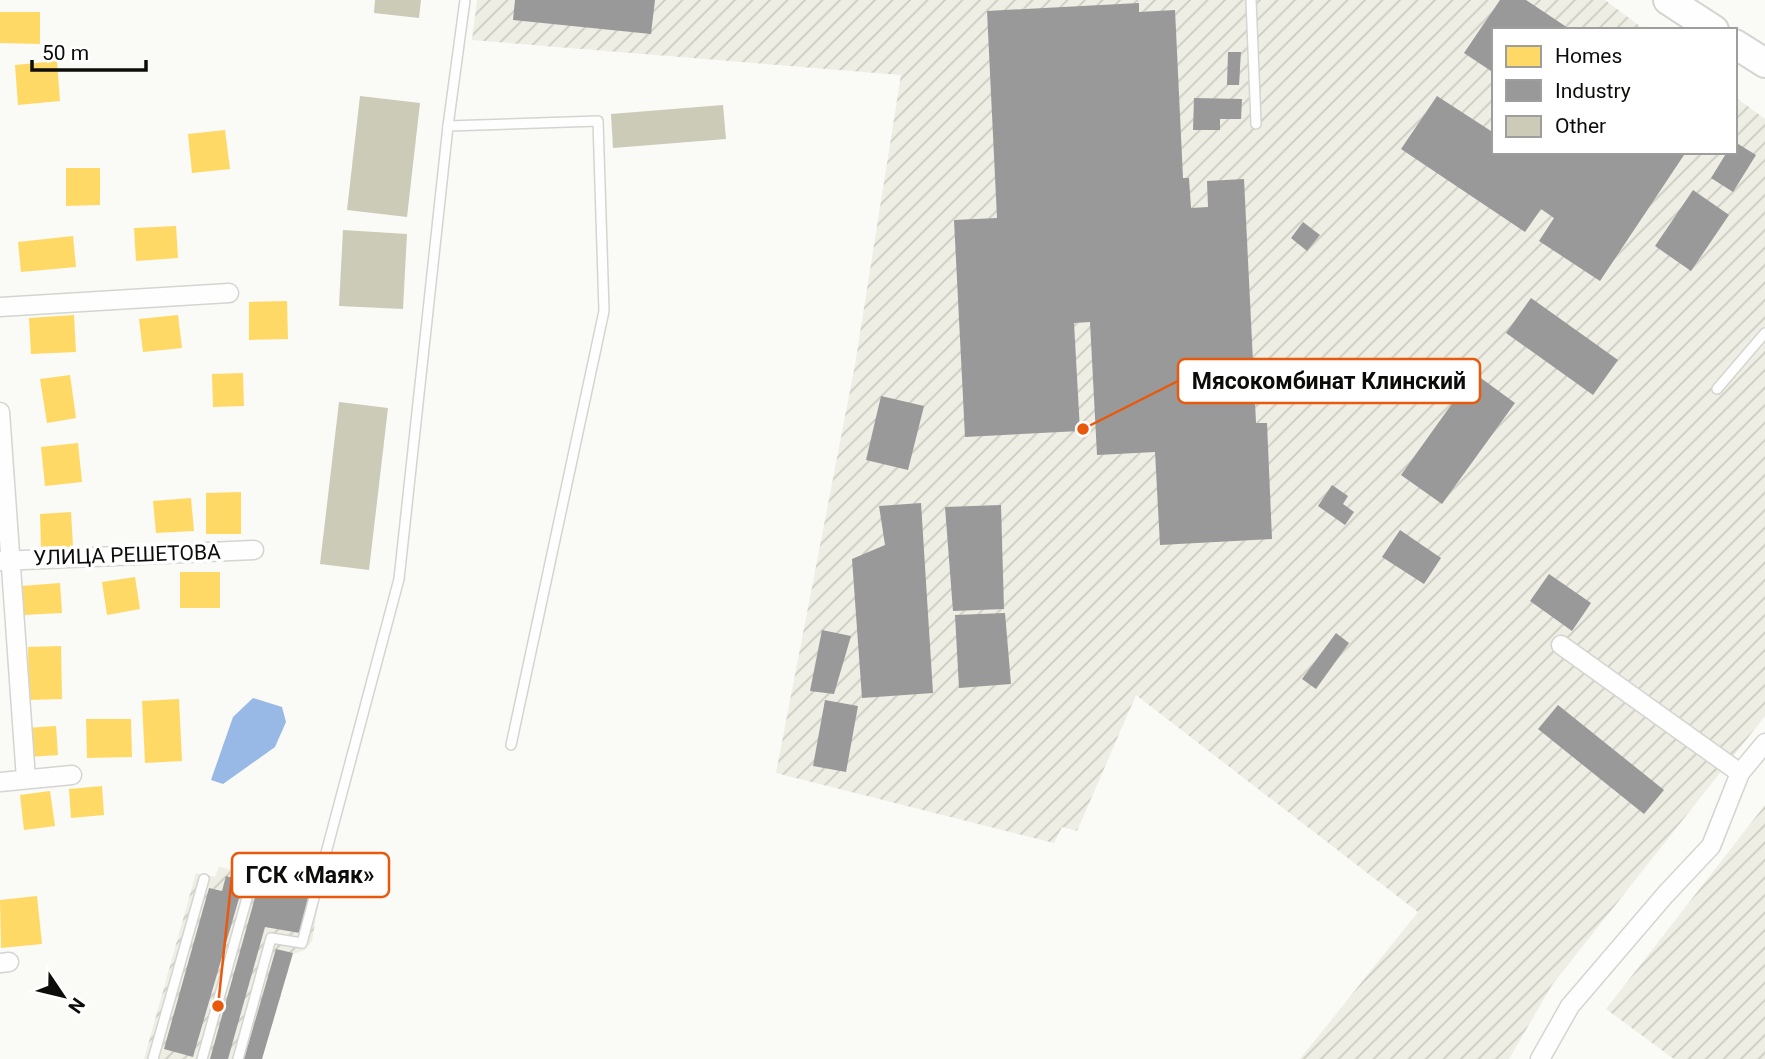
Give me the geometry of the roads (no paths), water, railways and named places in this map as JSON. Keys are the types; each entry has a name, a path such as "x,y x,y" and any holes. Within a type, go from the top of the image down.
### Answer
{"highway":[{"path":"1682,4 1712,28"},
{"path":"1737,45 1765,63"}],"street":[{"path":"0,307 229,293"},
{"path":"0,412 5,561 26,779"},
{"name":"УЛИЦА РЕШЕТОВА","path":"5,561 254,550"},
{"path":"1561,645 1740,773"},
{"path":"1540,1059 1570,1006 1665,895 1711,846 1740,773 1765,743"},
{"path":"0,782 72,775"}],"lane":[{"path":"238,1059 271,938 302,943 399,579 465,0"},
{"path":"1251,0 1256,124"},
{"path":"449,126 598,121 604,311 511,745"},
{"path":"1717,389 1765,333"},
{"path":"154,1059 204,879"},
{"path":"202,1059 252,880"}],"water":[{"path":"253,698 282,707 286,722 275,747 223,784 211,780 233,717"}],"place":[{"name":"Мясокомбинат Клинский","path":"1083,429"},
{"name":"ГСК «Маяк»","path":"218,1006"}]}
